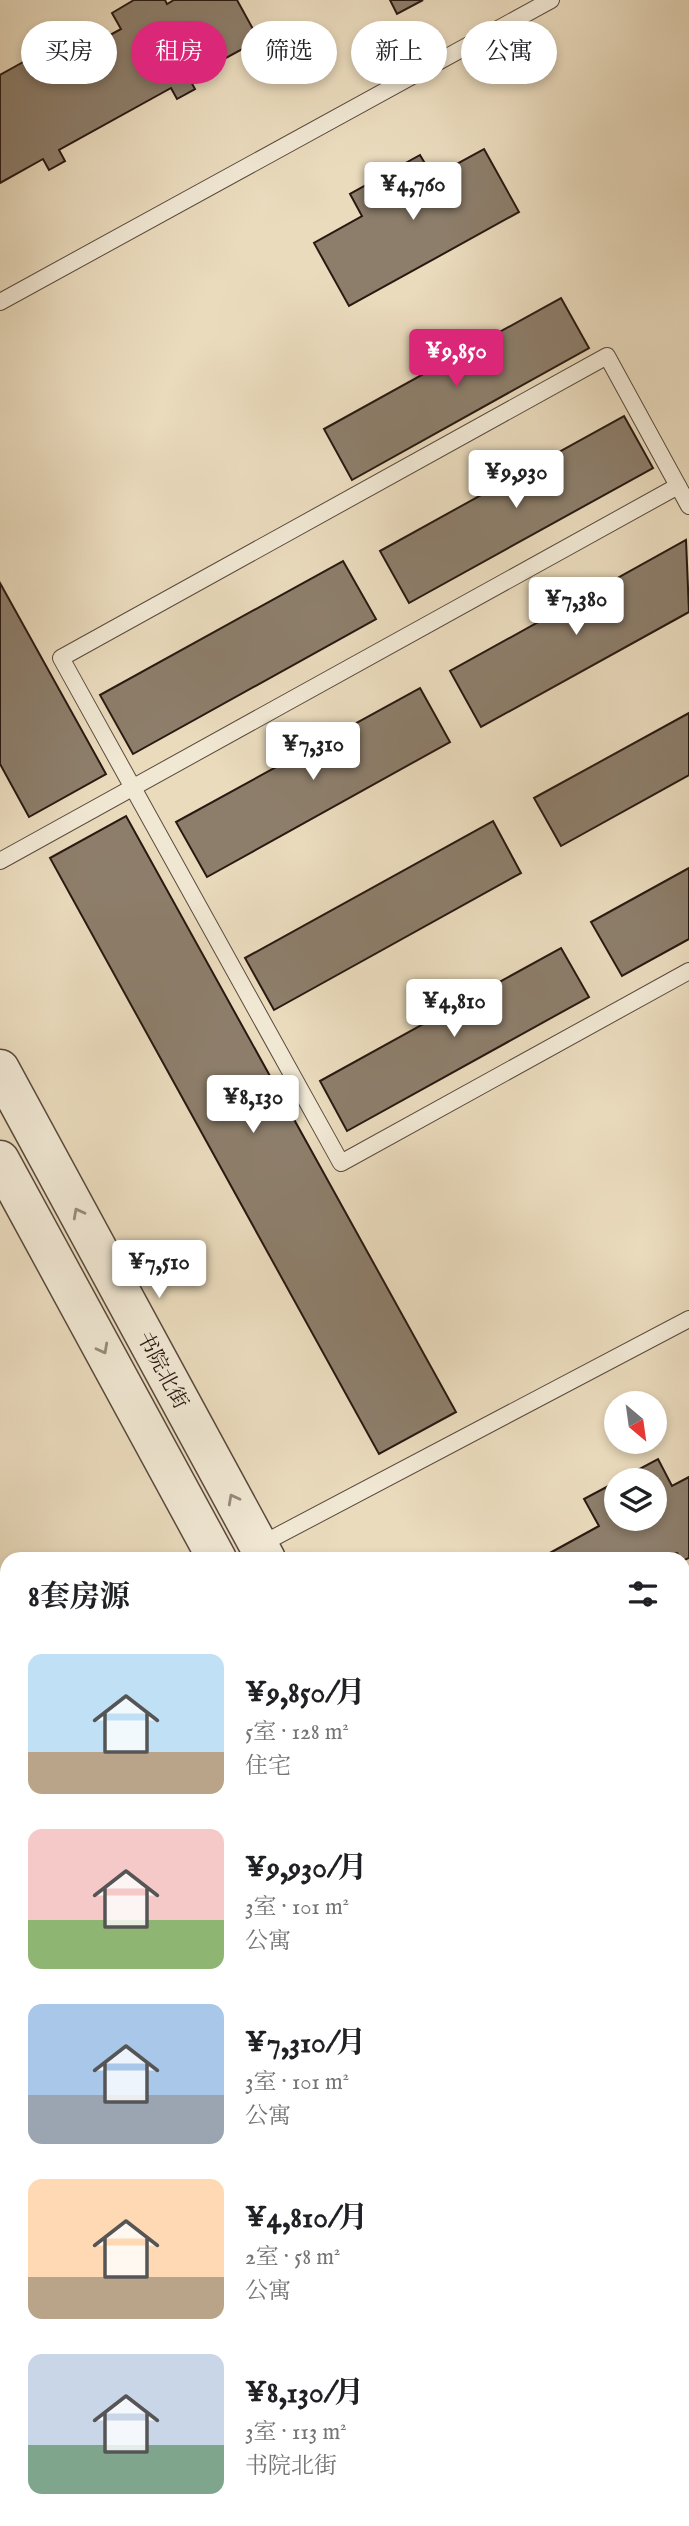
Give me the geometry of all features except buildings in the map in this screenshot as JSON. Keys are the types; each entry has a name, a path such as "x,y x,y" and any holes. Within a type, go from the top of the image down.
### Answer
{"street":[{"name":"书院北街","path":"0,1069 262,1552"},
{"name":"书院北街","path":"0,1160 213,1552"}],"lane":[{"path":"0,302 551,0"},
{"path":"689,506 607,356 61,657 341,1163 689,971"},
{"path":"0,861 678,486"},
{"path":"262,1552 689,1319"}]}
